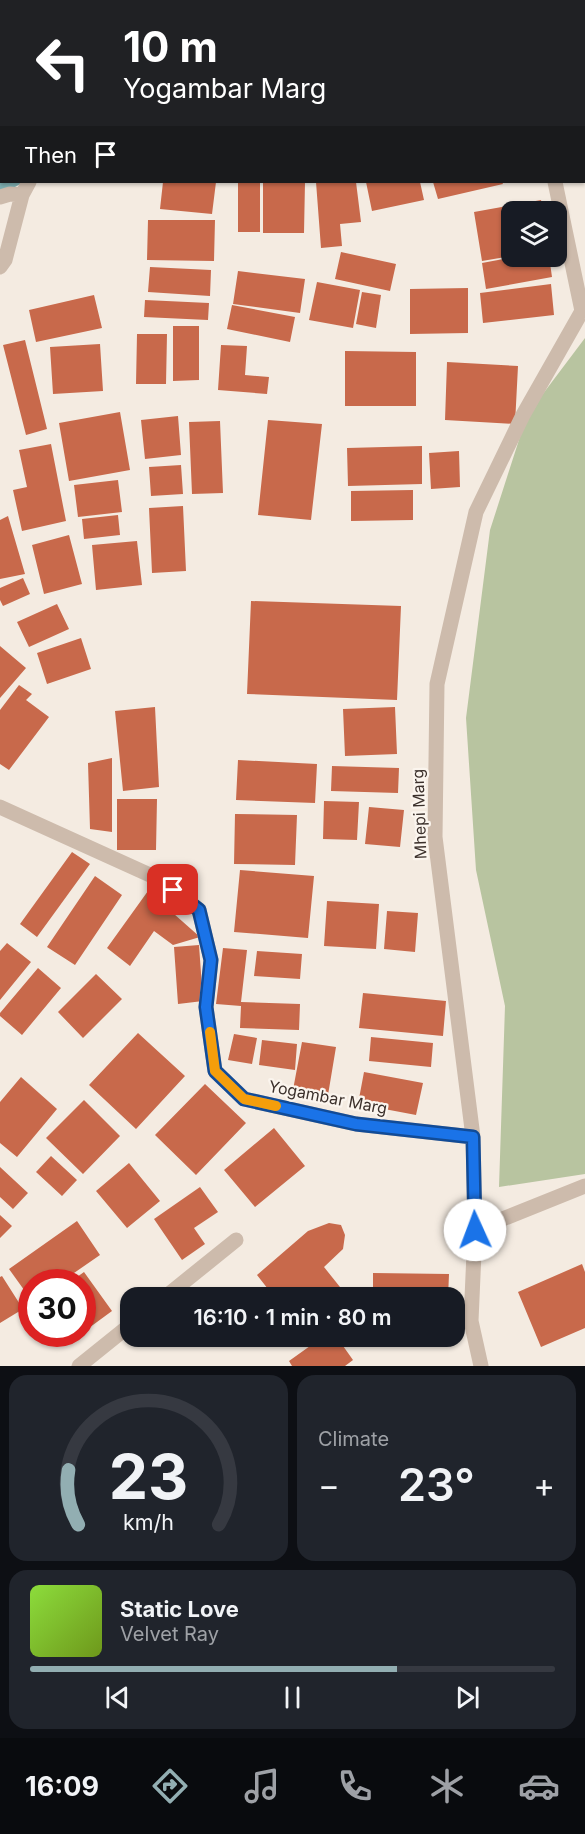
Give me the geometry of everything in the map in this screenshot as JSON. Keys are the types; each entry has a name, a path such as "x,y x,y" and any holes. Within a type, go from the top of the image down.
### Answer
{"street":[{"path":"555,183 584,310"},
{"path":"0,267 5,260 15,192"},
{"name":"Mhepi Marg","path":"481,1366 471,1321 475,1230 473,1137 435,837 437,684 476,512 523,415 584,310"},
{"name":"Yogambar Marg","path":"0,807 161,880 199,910 211,960 206,1007 215,1071 244,1099 356,1124 473,1137"},
{"path":"475,1230 585,1186"},
{"path":"178,1287 236,1240"},
{"path":"79,1366 120,1333"}],"green space":[{"path":"585,338 585,1174 499,1187 505,1006 476,870 466,718 490,530 527,415"}],"building":[{"path":"163,183 216,183 212,214 160,209"},
{"path":"238,183 260,183 260,232 238,232"},
{"path":"263,183 305,183 304,233 263,233"},
{"path":"316,183 356,183 361,222 340,224 342,246 321,248"},
{"path":"366,183 420,183 424,200 372,211"},
{"path":"433,183 503,184 438,199"},
{"path":"501,207 501,258 482,261 474,212"},
{"path":"148,220 215,220 214,261 147,260"},
{"path":"341,252 396,264 390,291 335,279"},
{"path":"501,259 501,267 551,267 552,277 486,289 482,263"},
{"path":"150,267 211,270 210,296 148,292"},
{"path":"238,271 305,279 300,313 233,304"},
{"path":"317,282 360,290 353,328 309,320"},
{"path":"551,284 554,315 483,323 480,293"},
{"path":"468,288 468,333 410,334 410,289"},
{"path":"362,292 381,295 376,328 356,324"},
{"path":"94,295 102,328 36,342 29,310"},
{"path":"145,300 209,303 208,320 144,317"},
{"path":"232,305 295,317 290,342 227,329"},
{"path":"173,326 199,326 199,380 173,381"},
{"path":"137,334 167,334 166,384 136,384"},
{"path":"25,340 47,429 26,435 3,345"},
{"path":"100,344 103,391 53,394 50,347"},
{"path":"221,345 247,346 245,375 269,377 267,394 218,390"},
{"path":"345,351 416,352 416,406 345,406"},
{"path":"447,362 518,366 515,424 445,420"},
{"path":"120,412 130,470 69,481 59,423"},
{"path":"178,416 181,455 145,459 141,420"},
{"path":"268,420 322,424 311,520 258,515"},
{"path":"220,421 223,493 192,494 189,422"},
{"path":"51,444 66,521 22,531 13,490 27,487 19,450"},
{"path":"422,446 422,484 348,486 347,448"},
{"path":"459,451 460,487 431,489 429,453"},
{"path":"181,465 183,494 151,496 149,467"},
{"path":"118,480 122,512 78,517 74,485"},
{"path":"413,490 413,520 351,521 351,491"},
{"path":"183,506 186,571 152,573 149,508"},
{"path":"118,515 120,535 84,539 82,519"},
{"path":"8,516 25,574 0,579 0,520"},
{"path":"69,535 82,584 44,594 32,545"},
{"path":"137,541 142,585 96,590 92,545"},
{"path":"23,578 30,594 3,606 0,600 0,588"},
{"path":"251,601 401,606 397,700 247,694"},
{"path":"57,604 69,629 29,647 17,622"},
{"path":"81,638 91,669 47,684 37,653"},
{"path":"0,646 26,668 0,698"},
{"path":"19,685 32,694 26,700 49,717 9,770 0,764 0,710"},
{"path":"155,707 159,787 123,791 115,711"},
{"path":"395,707 397,754 345,756 343,709"},
{"path":"112,758 112,832 90,829 88,763"},
{"path":"238,760 317,764 315,803 236,800"},
{"path":"332,766 399,768 398,793 331,791"},
{"path":"117,799 157,799 156,850 117,850"},
{"path":"324,801 359,802 357,840 323,839"},
{"path":"369,807 404,810 400,847 365,844"},
{"path":"235,814 297,815 295,865 234,864"},
{"path":"72,852 90,864 37,937 20,924"},
{"path":"240,870 314,876 308,938 234,932"},
{"path":"95,876 122,895 75,965 47,947"},
{"path":"148,891 200,937 173,945 154,931 130,966 107,948"},
{"path":"327,901 379,904 376,949 324,946"},
{"path":"387,911 418,913 415,952 384,949"},
{"path":"7,943 31,962 0,1000 0,951"},
{"path":"199,945 203,1001 178,1004 174,947"},
{"path":"223,948 247,950 241,1002 300,1004 299,1030 240,1028 241,1006 216,1004"},
{"path":"257,951 302,954 300,979 254,976"},
{"path":"38,968 61,988 22,1035 0,1016 0,1013"},
{"path":"96,974 122,999 83,1038 58,1012"},
{"path":"363,993 446,1001 443,1036 359,1028"},
{"path":"138,1033 185,1076 136,1129 89,1085"},
{"path":"234,1034 257,1038 252,1064 228,1060"},
{"path":"371,1037 433,1043 431,1067 369,1061"},
{"path":"262,1040 297,1044 295,1070 259,1065"},
{"path":"302,1042 336,1047 327,1101 292,1095"},
{"path":"364,1072 423,1083 416,1115 358,1104"},
{"path":"21,1077 57,1109 17,1157 0,1143 0,1102"},
{"path":"205,1084 246,1123 196,1175 155,1135"},
{"path":"84,1100 120,1136 83,1174 46,1138"},
{"path":"274,1128 305,1166 255,1207 224,1170"},
{"path":"51,1156 77,1180 62,1196 36,1172"},
{"path":"129,1163 160,1201 127,1228 96,1191"},
{"path":"0,1167 28,1193 13,1209 0,1197"},
{"path":"200,1187 218,1212 194,1228 205,1244 182,1260 154,1219"},
{"path":"0,1215 12,1226 0,1238"},
{"path":"77,1221 100,1255 80,1269 18,1269 18,1282 9,1269"},
{"path":"329,1223 341,1225 345,1235 343,1249 324,1267 340,1287 266,1287 257,1275 308,1231"},
{"path":"582,1264 585,1272 585,1328 541,1347 518,1292"},
{"path":"373,1273 449,1274 448,1287 373,1287"},
{"path":"2,1276 18,1301 18,1312 0,1323 0,1277"},
{"path":"96,1289 112,1311 96,1323"},
{"path":"309,1347 344,1347 353,1360 345,1366 292,1366 289,1361"}],"slow traffic":[{"path":"210,1032 215,1071 244,1099 276,1106"}],"route":[{"path":"173,890 199,910 211,960 206,1007 215,1071 244,1099 356,1124 473,1137 475,1230"}]}
